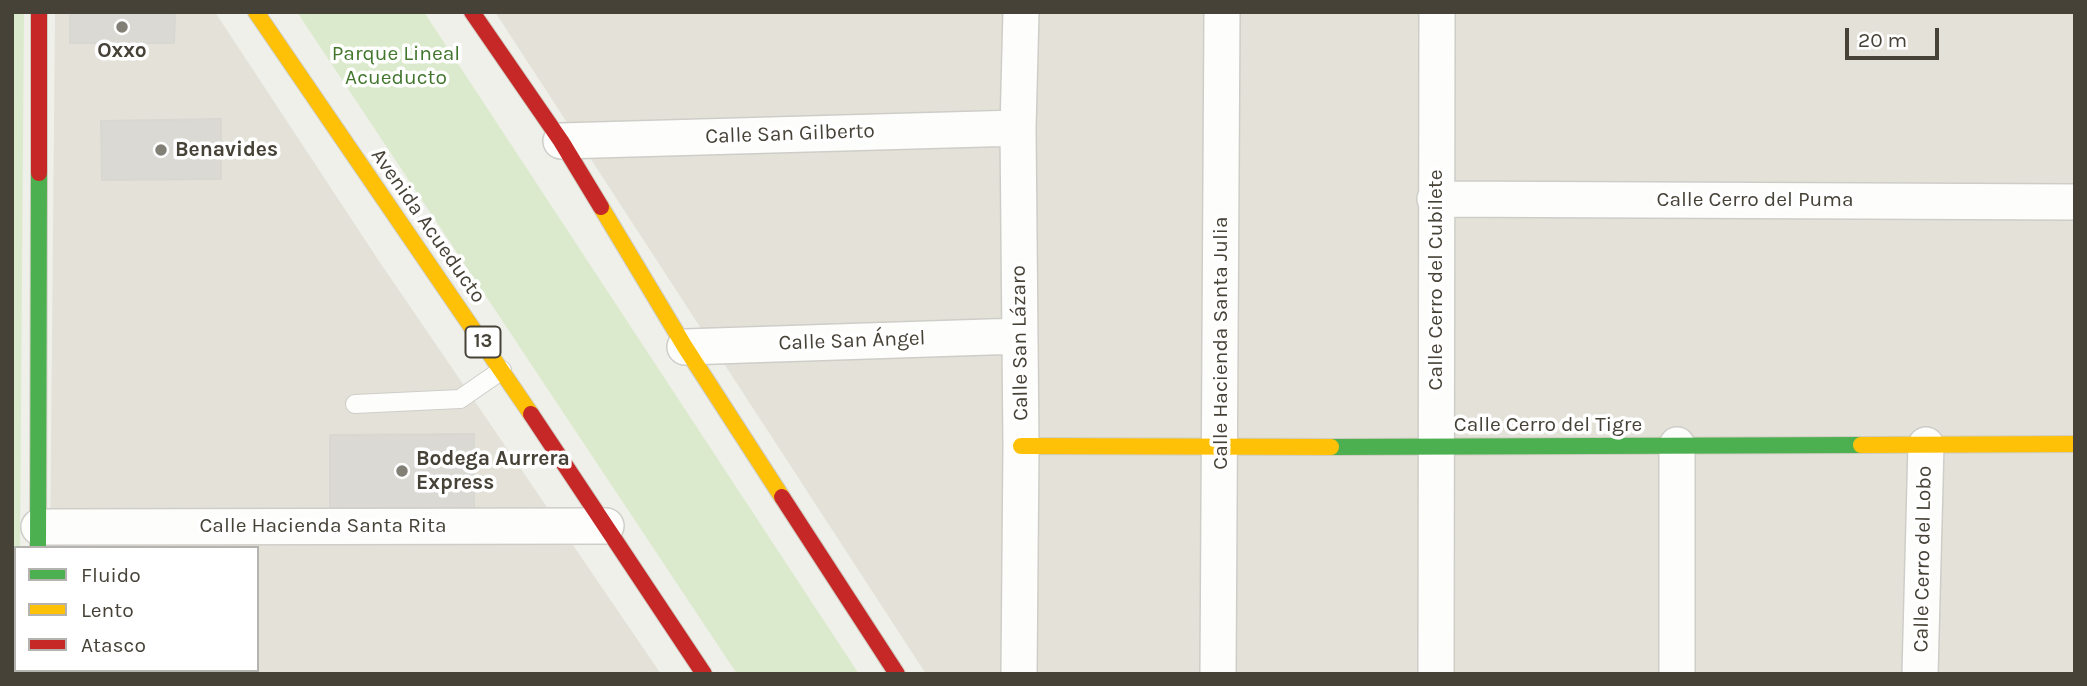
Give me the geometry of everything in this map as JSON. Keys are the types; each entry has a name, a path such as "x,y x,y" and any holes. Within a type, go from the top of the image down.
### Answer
{"main road":[{"path":"39,12 39,537"},
{"name":"Avenida Acueducto","path":"256,12 502,370 705,674"},
{"path":"472,12 561,141 685,347 897,674"},
{"name":"Calle Cerro del Tigre","path":"1021,446 1221,448 2075,443"}],"street":[{"name":"Calle San Lázaro","path":"1019,674 1021,446 1018,128 1021,12"},
{"name":"Calle Hacienda Santa Julia","path":"1218,674 1222,12"},
{"name":"Calle Cerro del Cubilete","path":"1436,674 1437,12"},
{"name":"Calle San Gilberto","path":"561,141 1018,128"},
{"name":"Calle Cerro del Puma","path":"1435,199 2075,202"},
{"name":"Calle San Ángel","path":"685,347 1019,335"},
{"path":"1676,445 1677,674"},
{"name":"Calle Cerro del Lobo","path":"1920,674 1926,445"},
{"name":"Calle Hacienda Santa Rita","path":"39,537 606,526"}],"lane":[{"path":"355,404 460,398 502,370"}],"shaded area":[{"path":"55,12 215,12 379,261 661,674 52,674 259,672 259,546 50,546"},
{"path":"495,12 2075,12 2075,674 926,674"}],"green space":[{"path":"12,12 24,12 20,546 14,546 14,672 19,674 12,674"},
{"name":"Parque Lineal Acueducto","path":"297,12 424,12 859,674 737,674"}],"building":[{"name":"Oxxo","path":"70,12 175,12 174,43 70,43"},
{"name":"Benavides","path":"221,119 221,179 102,180 101,121"},
{"name":"Bodega Aurrera Express","path":"474,434 474,508 330,509 330,435"}],"traffic: fast":[{"path":"38,546 39,173"},
{"path":"1331,447 1861,445"}],"traffic: slow":[{"path":"256,12 531,414"},
{"path":"601,207 685,347 782,497"},
{"path":"1861,445 2075,444"},
{"path":"1021,446 1331,447"}],"traffic: jam":[{"path":"39,12 39,173"},
{"path":"472,12 561,141 601,207"},
{"path":"531,414 704,674"},
{"path":"782,497 897,674"}],"place":[{"name":"Oxxo","path":"122,27"},
{"name":"Benavides","path":"161,150"},
{"name":"Bodega Aurrera Express","path":"402,471"}]}
